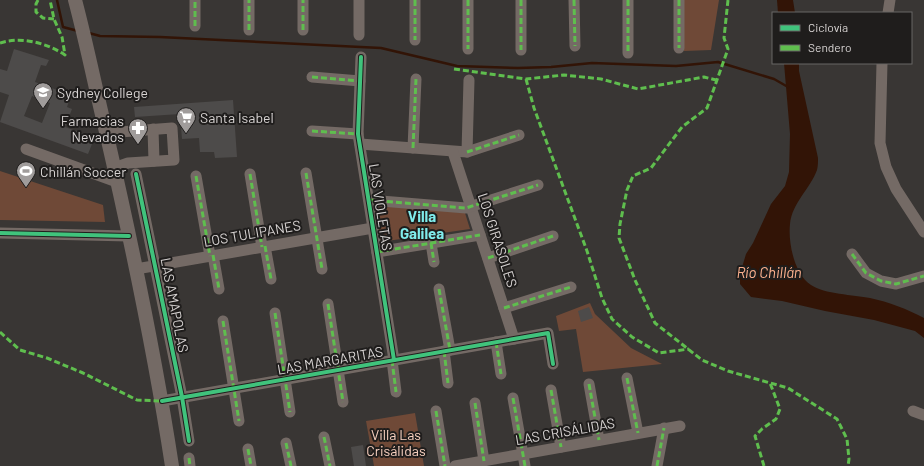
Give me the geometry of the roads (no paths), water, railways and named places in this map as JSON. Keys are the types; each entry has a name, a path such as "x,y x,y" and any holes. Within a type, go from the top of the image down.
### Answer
{"main road":[{"path":"75,0 85,37 136,269 162,401 172,466"}],"street":[{"path":"195,0 195,26"},
{"path":"249,0 249,30"},
{"path":"303,0 303,30"},
{"path":"359,0 359,35"},
{"path":"415,0 415,40"},
{"path":"468,0 468,49"},
{"path":"521,0 521,50"},
{"path":"574,0 574,46"},
{"path":"628,0 628,53"},
{"path":"679,0 679,48"},
{"path":"888,12 890,0"},
{"name":"LAS VIOLETAS","path":"361,57 359,139 393,360 396,392"},
{"path":"882,64 880,143 886,167 896,189 924,232"},
{"path":"312,77 360,81"},
{"path":"413,148 416,79"},
{"path":"467,152 469,80"},
{"path":"103,119 120,132 172,128 174,160 128,163 114,168"},
{"path":"153,129 154,161"},
{"path":"312,131 413,148 453,152 467,152 519,135"},
{"path":"26,149 117,182"},
{"name":"LOS GIRASOLES","path":"453,152 514,339"},
{"path":"306,173 322,269"},
{"name":"LAS AMAPOLAS","path":"136,174 182,397 189,441"},
{"path":"250,174 270,279"},
{"path":"196,176 211,256 219,288"},
{"path":"369,200 461,208 471,207 538,185"},
{"name":"LOS TULIPANES","path":"136,269 373,228"},
{"path":"0,233 129,236"},
{"path":"377,252 480,235"},
{"path":"488,258 553,236"},
{"path":"431,243 434,262"},
{"path":"852,254 866,273 881,282 896,284 924,276"},
{"path":"504,308 571,287"},
{"path":"439,289 447,351 448,384"},
{"path":"328,304 343,402"},
{"path":"275,313 290,412"},
{"path":"223,321 239,421"},
{"name":"LAS MARGARITAS","path":"162,401 548,333 553,364"},
{"path":"496,342 501,374"},
{"path":"627,378 638,433"},
{"path":"589,384 599,440"},
{"path":"551,390 561,447"},
{"path":"513,398 525,466"},
{"path":"474,403 484,461"},
{"path":"436,410 445,466"},
{"path":"912,411 924,415"},
{"name":"LAS CRISÁLIDAS","path":"455,466 680,426"},
{"path":"657,466 664,428"},
{"path":"324,437 330,466"},
{"path":"286,443 291,466"},
{"path":"248,449 251,466"}],"water":[{"path":"777,0 793,0 795,12 778,12"},
{"name":"Río Chillán","path":"784,64 799,64 799,71 818,158 818,166 814,177 791,216 790,240 796,266 805,280 817,288 831,292 870,298 904,309 924,318 924,338 915,331 874,320 782,301 751,297 740,284 740,274 746,254 753,243 771,204 785,186 789,172 790,134"}],"waterway":[{"path":"57,0 63,27 78,31"},
{"path":"89,33 100,36 160,37 381,48 457,66 518,68 551,67 592,63 676,66 718,62 774,79 788,87"}],"place":[{"name":"Sydney College","path":"43,109"},
{"name":"Santa Isabel","path":"186,134"},
{"name":"Farmacias Nevados","path":"138,145"},
{"name":"Chillán Soccer","path":"26,188"}],"district":[{"name":"Villa Galilea","path":"422,224"}],"park label":[{"name":"Villa Las Crisálidas","path":"396,442"}]}
